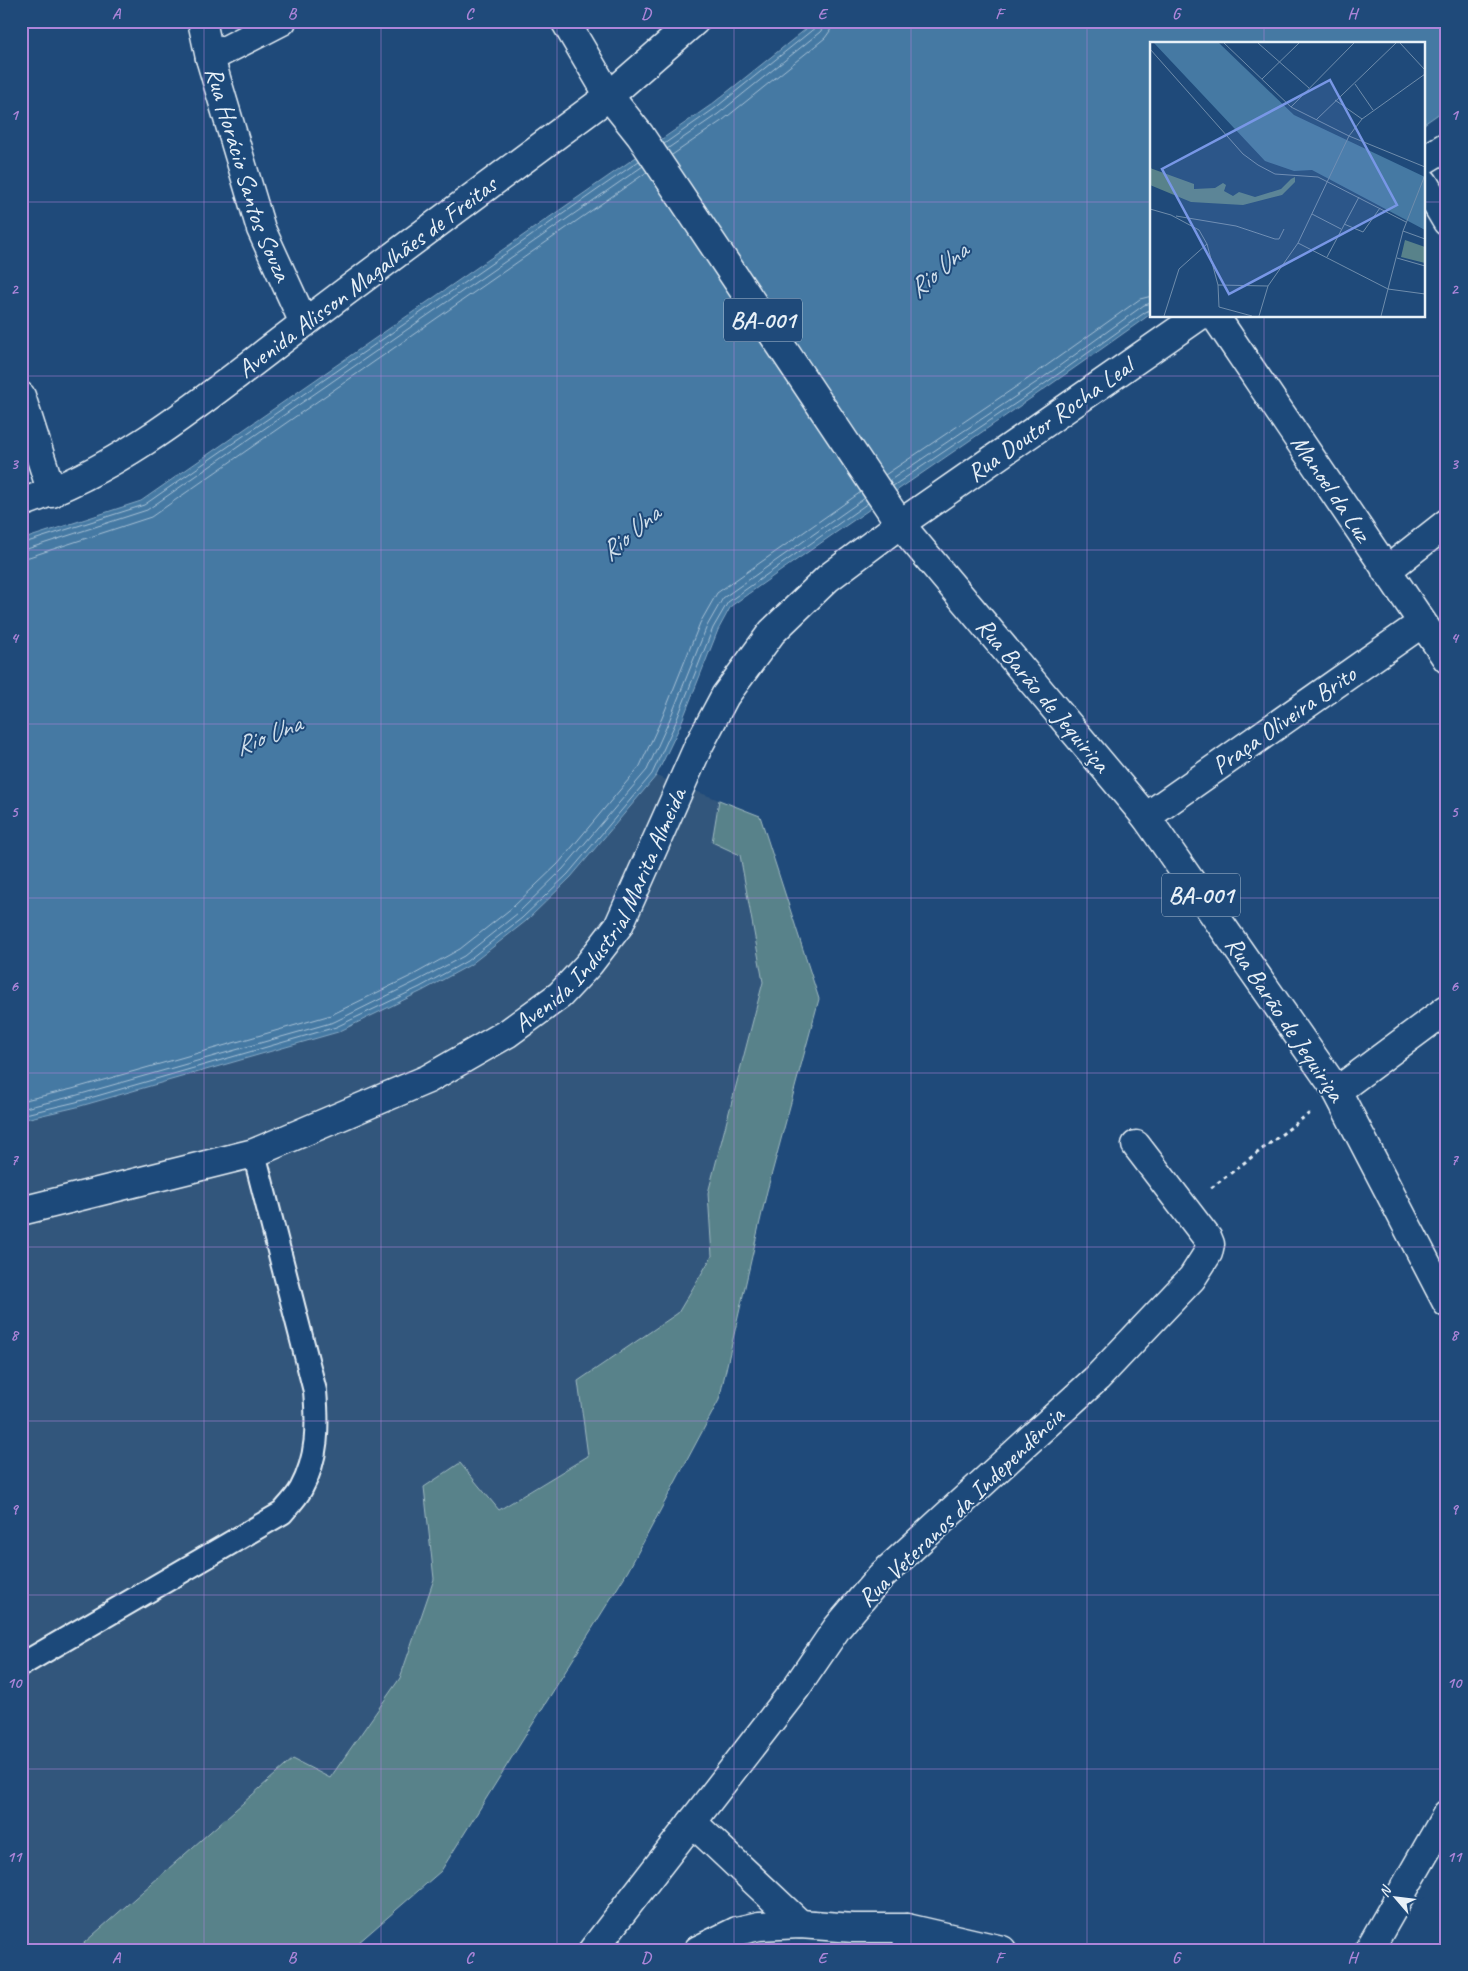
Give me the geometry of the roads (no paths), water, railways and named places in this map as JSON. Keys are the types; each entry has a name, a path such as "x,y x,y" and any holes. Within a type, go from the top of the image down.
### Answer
{"street":[{"name":"Rua Horácio Santos Souza","path":"202,21 210,58 261,229 304,323"},
{"path":"210,58 282,21"},
{"path":"565,21 609,96"},
{"name":"Avenida Alisson Magalhães de Freitas","path":"21,503 52,493 105,467 169,426 609,96 695,21"},
{"name":"BA-001","path":"609,96 640,135 894,514"},
{"path":"1426,159 1447,146"},
{"path":"1426,186 1447,222"},
{"name":"Rua Doutor Rocha Leal","path":"894,514 1196,318"},
{"name":"Manoel da Luz","path":"1217,318 1447,659"},
{"path":"21,396 52,493"},
{"name":"Rua Barão de Jequiriça","path":"894,514 1146,817 1337,1091 1447,1303"},
{"name":"Avenida Industrial Marita Almeida","path":"21,1211 254,1152 428,1079 508,1033 560,996 589,964 618,925 698,747 725,696 772,632 894,514"},
{"path":"1386,571 1447,523"},
{"name":"Praça Oliveira Brito","path":"1146,817 1422,623"},
{"path":"1337,1091 1447,1009"},
{"name":"Rua Veteranos da Independência","path":"593,1950 796,1688 838,1628 881,1576 1097,1378 1192,1278 1208,1253 1210,1244 1208,1238 1136,1146"},
{"path":"1369,1950 1447,1814"},
{"path":"692,1822 800,1924"},
{"path":"698,1950 737,1931 759,1926 800,1924 853,1928 908,1939 1002,1950"}],"lane":[{"path":"21,1665 282,1513 300,1490 312,1465 318,1428 315,1391 254,1152"}],"water":[{"name":"Rio Una","path":"816,21 1447,21 1447,108 1426,123 1426,42 1150,42 1150,314 731,606 718,630 680,726 656,776 571,877 526,921 470,965 338,1032 77,1107 21,1120 21,540 141,501 711,105"}]}
